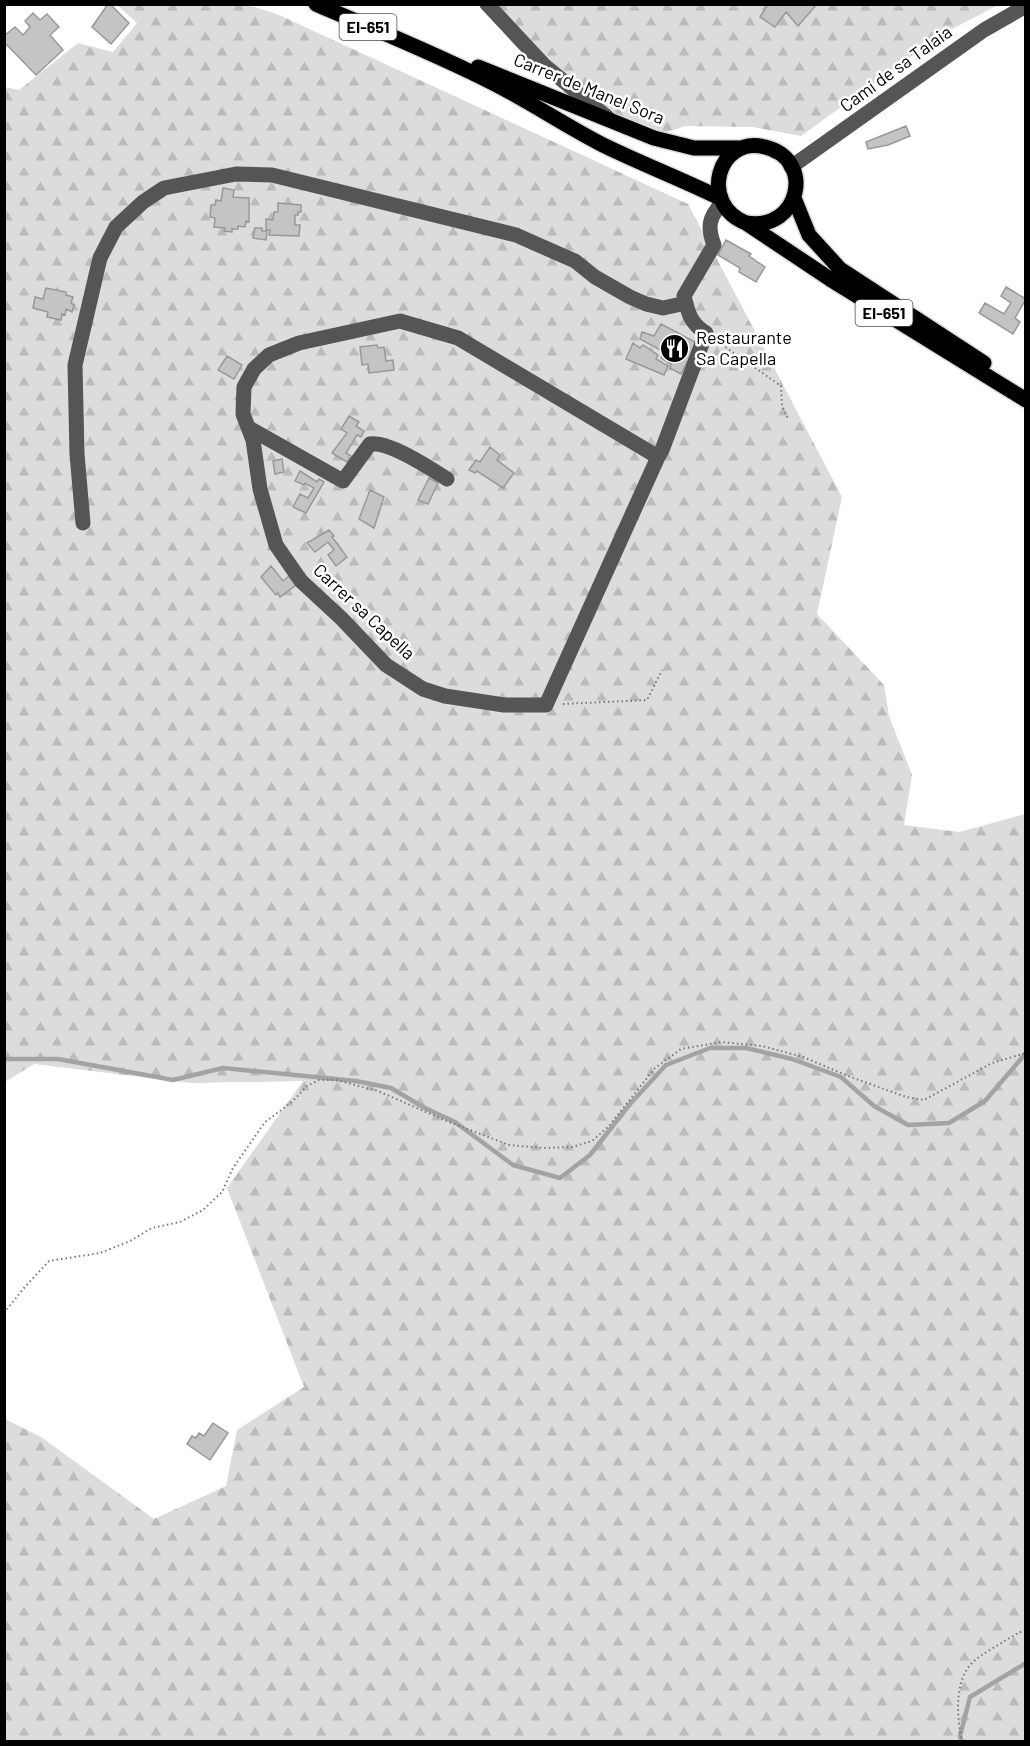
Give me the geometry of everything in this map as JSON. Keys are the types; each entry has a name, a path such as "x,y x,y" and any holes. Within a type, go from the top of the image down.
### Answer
{"main road":[{"name":"Carrer de Manel Sora","path":"316,4 496,84 597,142 721,201"},
{"name":"Carrer de Manel Sora","path":"421,49 500,74 654,138 694,148 744,148"},
{"name":"EI-651","path":"744,148 768,147 782,155 791,167 796,183 794,198 809,235 840,269 1026,390"},
{"path":"721,201 718,189 720,172 729,157 744,148"},
{"path":"746,223 765,224 774,220 789,207 794,198"},
{"name":"EI-651","path":"721,201 732,216 1026,399"}],"street":[{"path":"487,4 545,66 609,119"},
{"name":"Camí de sa Talaia","path":"791,167 984,30 1026,6"},
{"path":"83,523 77,454 75,365 100,258 116,227 143,202 164,188 236,174 272,175 516,235 575,261 595,277 646,304 663,308 686,303"},
{"path":"546,705 658,457 706,333 692,322 684,296 714,245 709,232 711,218 721,201"},
{"name":"Carrer sa Capella","path":"546,705 504,705 445,696 423,689 386,665 341,618 301,582 276,545 260,489 253,440 243,414 244,387 254,369 268,355 299,343 400,321 458,338 658,457"},
{"path":"249,428 343,481 370,444 378,443 418,461 447,479"}],"path":[{"path":"706,333 781,386 782,406 788,419"},
{"path":"546,705 647,700 662,670"},
{"path":"4,1313 49,1261 100,1253 130,1241 152,1228 180,1222 203,1210 222,1192 233,1168 265,1122 292,1102 307,1086 319,1080 336,1080 378,1091 509,1145 553,1148 572,1147 592,1141 609,1126 655,1068 681,1049 721,1042 762,1046 803,1057 906,1097 924,1100 992,1064 1026,1053"},
{"path":"962,1742 958,1700 963,1678 971,1664 1026,1630"}],"green space":[{"path":"117,5 248,5 277,14 688,204 842,497 817,614 884,685 889,716 912,775 904,825 959,832 1025,814 1025,1741 5,1741 5,1419 41,1437 154,1519 226,1486 237,1430 304,1387 227,1188 303,1081 191,1083 34,1064 5,1082 5,87 19,90 78,43 113,52 137,23"},
{"path":"490,5 998,5 939,36 801,136 753,127 685,126 655,136 603,114"}],"building":[{"path":"108,4 129,23 111,44 92,27"},
{"path":"764,4 817,4 798,26 786,12 775,27 760,17 767,6"},
{"path":"33,13 40,20 47,14 59,27 50,35 63,50 36,75 4,42 4,36 15,27 23,35 30,27 25,21"},
{"path":"906,126 910,136 888,145 868,149 866,142"},
{"path":"223,188 234,190 233,197 249,198 249,222 246,221 245,227 238,226 238,229 232,229 232,232 224,231 225,228 214,227 215,218 210,217 211,205 215,205 216,200 221,201"},
{"path":"278,203 301,205 301,212 295,215 295,225 300,225 299,236 269,235 270,230 266,230 266,219 273,220 274,212 278,212"},
{"path":"255,228 267,231 266,240 253,238"},
{"path":"726,240 751,254 749,256 765,267 756,282 739,272 740,268 718,255"},
{"path":"1006,287 1026,299 1015,318 1020,322 1013,334 979,313 985,303 1004,314 1011,303 1001,296"},
{"path":"46,288 66,292 66,295 73,297 72,312 66,309 61,320 47,317 48,312 33,308 35,297 43,299"},
{"name":"Restaurante Sa Capella","path":"661,324 697,343 681,374 670,368 671,364 661,358 664,352 640,339 642,332 654,336"},
{"path":"633,343 640,348 643,345 658,355 656,359 668,366 664,375 626,359"},
{"path":"377,345 378,348 384,347 386,361 393,360 394,370 369,373 368,364 362,365 360,347"},
{"path":"227,356 242,365 234,379 218,370"},
{"path":"349,416 359,422 356,426 364,431 361,437 357,435 346,453 351,456 347,462 332,453 347,433 341,429"},
{"path":"490,447 500,455 497,460 514,473 503,488 477,471 475,473 469,470 476,460 480,462"},
{"path":"282,459 284,472 275,474 273,461"},
{"path":"300,471 317,482 319,479 324,482 306,513 293,507 300,494 308,498 314,488 295,481"},
{"path":"429,478 438,483 428,504 418,500"},
{"path":"370,490 384,497 374,528 359,519"},
{"path":"329,530 347,557 336,566 328,555 334,550 328,542 315,552 307,543"},
{"path":"271,566 283,581 289,576 296,585 280,597 261,577"},
{"path":"213,1423 228,1433 210,1460 187,1444 192,1436 196,1438 199,1433 204,1436"}],"waterway":[{"path":"4,1059 58,1059 173,1080 223,1068 356,1081 391,1088 455,1122 513,1165 560,1178 590,1155 630,1104 666,1065 710,1048 746,1048 792,1059 841,1077 874,1106 908,1125 949,1123 985,1101 1026,1053"},
{"path":"962,1742 960,1736 970,1697 1026,1663"}],"place":[{"name":"Restaurante Sa Capella","path":"675,348"}]}
